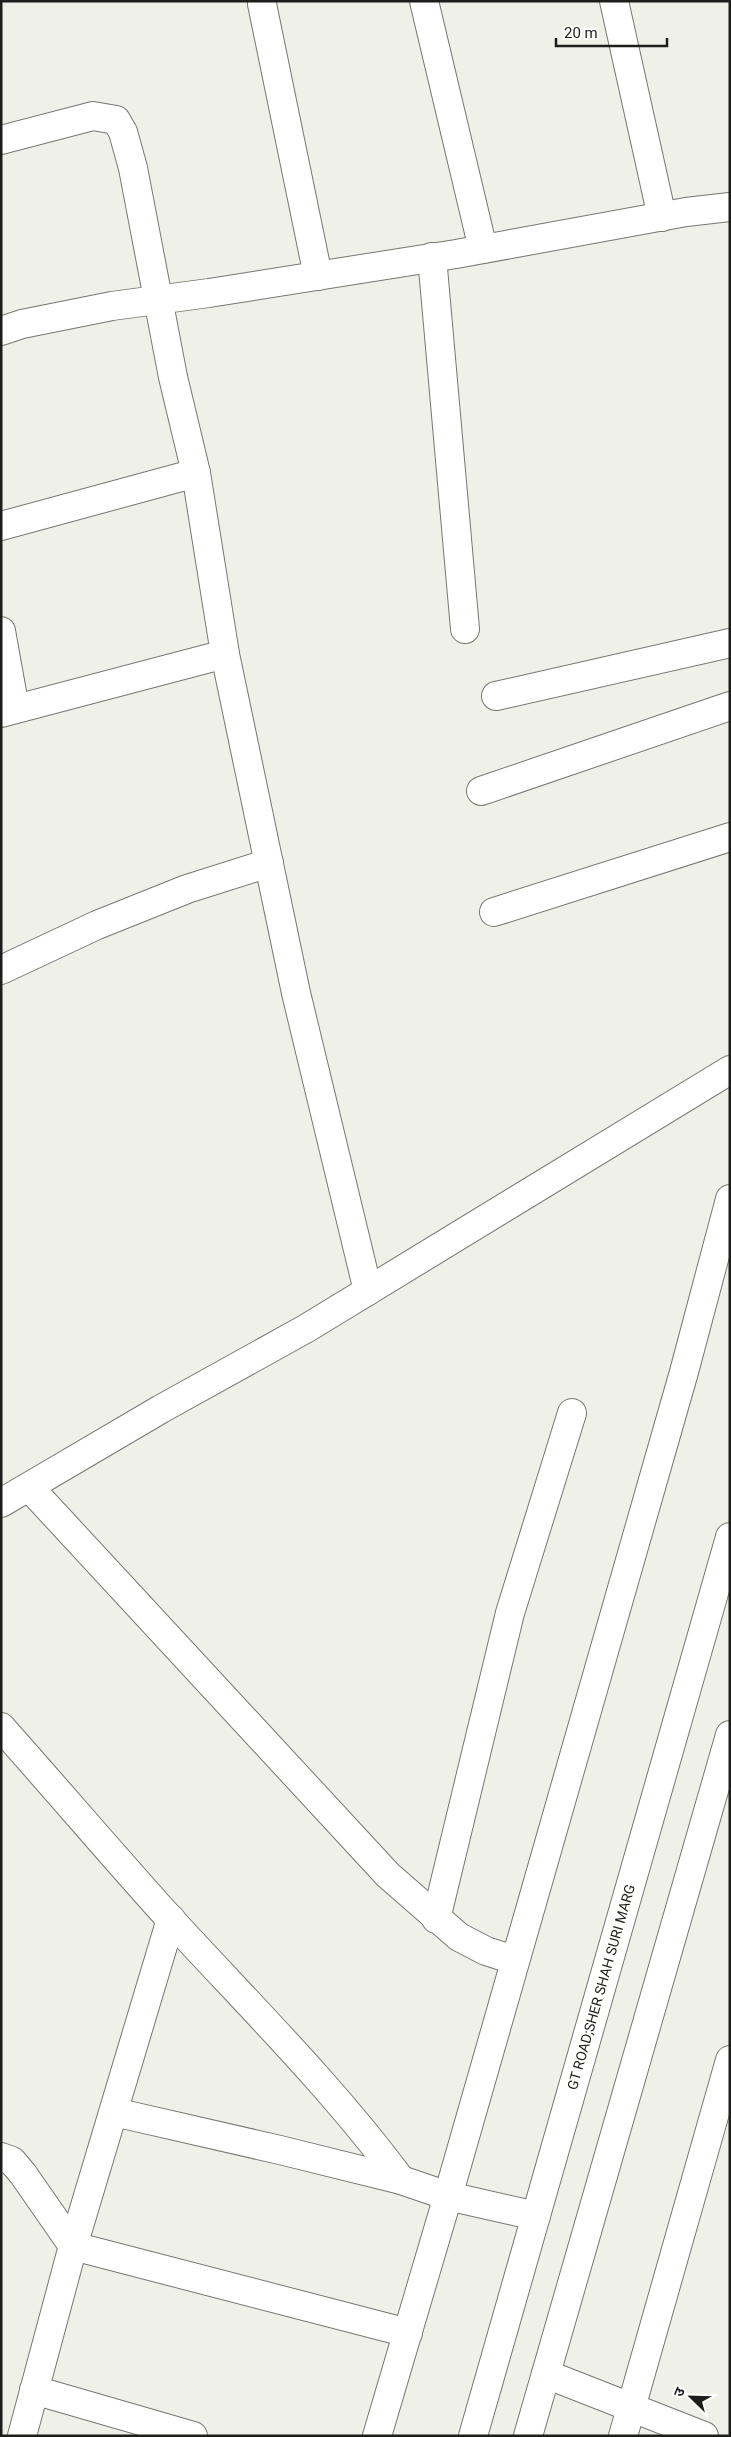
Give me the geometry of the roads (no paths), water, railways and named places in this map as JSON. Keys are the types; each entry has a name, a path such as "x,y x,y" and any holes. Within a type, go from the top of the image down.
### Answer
{"street":[{"path":"424,1 483,249"},
{"path":"614,1 662,216"},
{"path":"262,4 318,276"},
{"path":"1,140 93,116 116,120 123,132 133,168 156,299 196,473 225,654 296,993 368,1291"},
{"path":"1,331 31,322 156,299 209,293 432,258 662,216 730,207"},
{"path":"432,258 465,629"},
{"path":"1,526 196,473"},
{"path":"1,630 8,711 225,654"},
{"path":"496,696 730,643"},
{"path":"481,792 730,706"},
{"path":"494,912 730,837"},
{"path":"1,970 97,925 178,892 269,863"},
{"path":"1,1503 368,1291 730,1070"},
{"path":"377,2436 448,2196 681,1382 730,1199"},
{"path":"436,1919 510,1612 572,1413"},
{"path":"29,1486 388,1875 458,1937 486,1951 514,1960"},
{"name":"GT ROAD;SHER SHAH SURI MARG","path":"473,2436 730,1537"},
{"path":"1,1727 171,1919 322,2081 401,2180"},
{"path":"528,2436 730,1735"},
{"path":"22,2436 73,2246 171,1919"},
{"path":"623,2436 730,2060"},
{"path":"114,2112 401,2180 448,2196 536,2216"},
{"path":"1,2157 12,2162 23,2174 73,2246 408,2333"},
{"path":"546,2374 704,2436"},
{"path":"34,2390 193,2436"}]}
